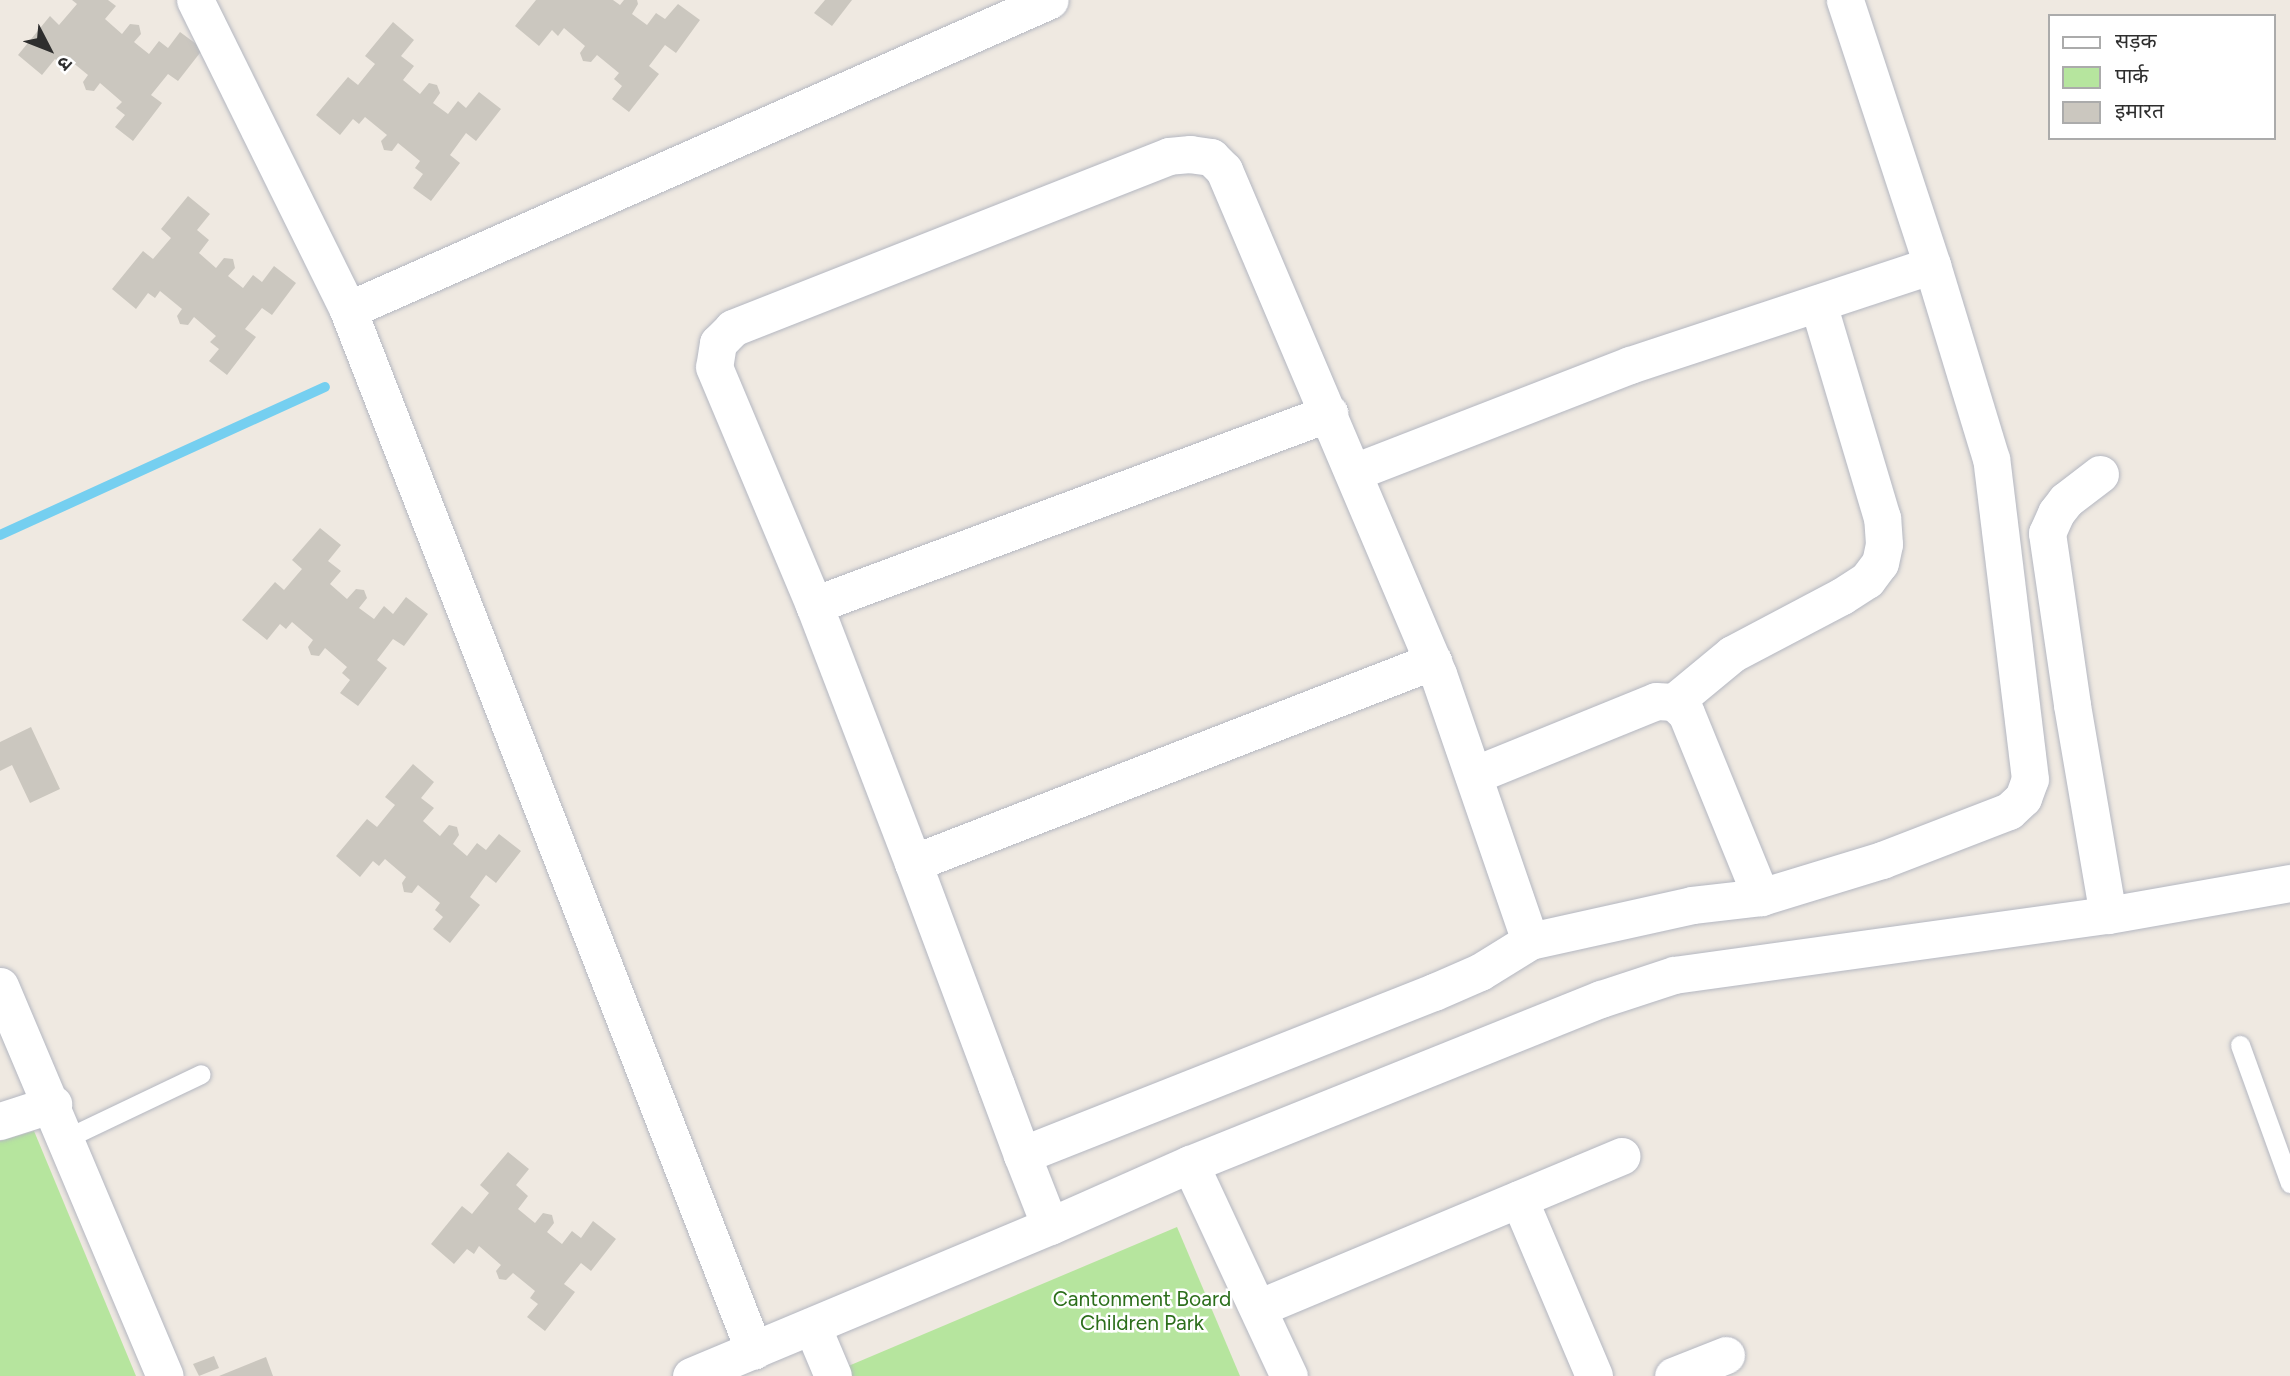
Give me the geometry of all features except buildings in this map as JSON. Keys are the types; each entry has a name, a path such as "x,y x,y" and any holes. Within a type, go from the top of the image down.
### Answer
{"street":[{"path":"195,0 348,310 754,1351"},
{"path":"348,310 1051,0"},
{"path":"1022,1155 1434,992 1480,972 1530,941 1692,905 1761,897 1882,860 2009,811 2023,798 2030,779 1991,459 1932,265 1845,0"},
{"path":"1050,1226 814,605 721,387 714,367 718,342 733,328 1169,156 1190,153 1211,157 1224,170 1433,661 1530,941"},
{"path":"1354,472 1630,365 1932,265"},
{"path":"1674,702 1732,654 1842,596 1867,580 1880,563 1884,544 1882,518 1818,303"},
{"path":"814,605 1329,413"},
{"path":"2100,474 2066,500 2056,513 2047,533 2071,705 2108,915"},
{"path":"913,863 1433,661"},
{"path":"1474,775 1656,701 1674,702 1686,713 1761,897"},
{"path":"691,1376 1050,1226 1190,1164 1601,999 1674,975 2108,915 2290,883"},
{"path":"0,986 53,1104 165,1376"},
{"path":"0,1121 53,1104"},
{"path":"1258,1308 1621,1156"},
{"path":"1190,1164 1289,1376"},
{"path":"1519,1199 1594,1376"},
{"path":"812,1326 833,1376"},
{"path":"1673,1376 1726,1355"}],"lane":[{"path":"2240,1045 2290,1183"},
{"path":"67,1138 201,1074"}],"green space":[{"path":"34,1131 136,1376 0,1376 0,1141"},
{"name":"Cantonment Board Children Park","path":"1177,1227 1240,1376 850,1376 846,1367"}],"waterway":[{"path":"0,535 325,387"}]}
